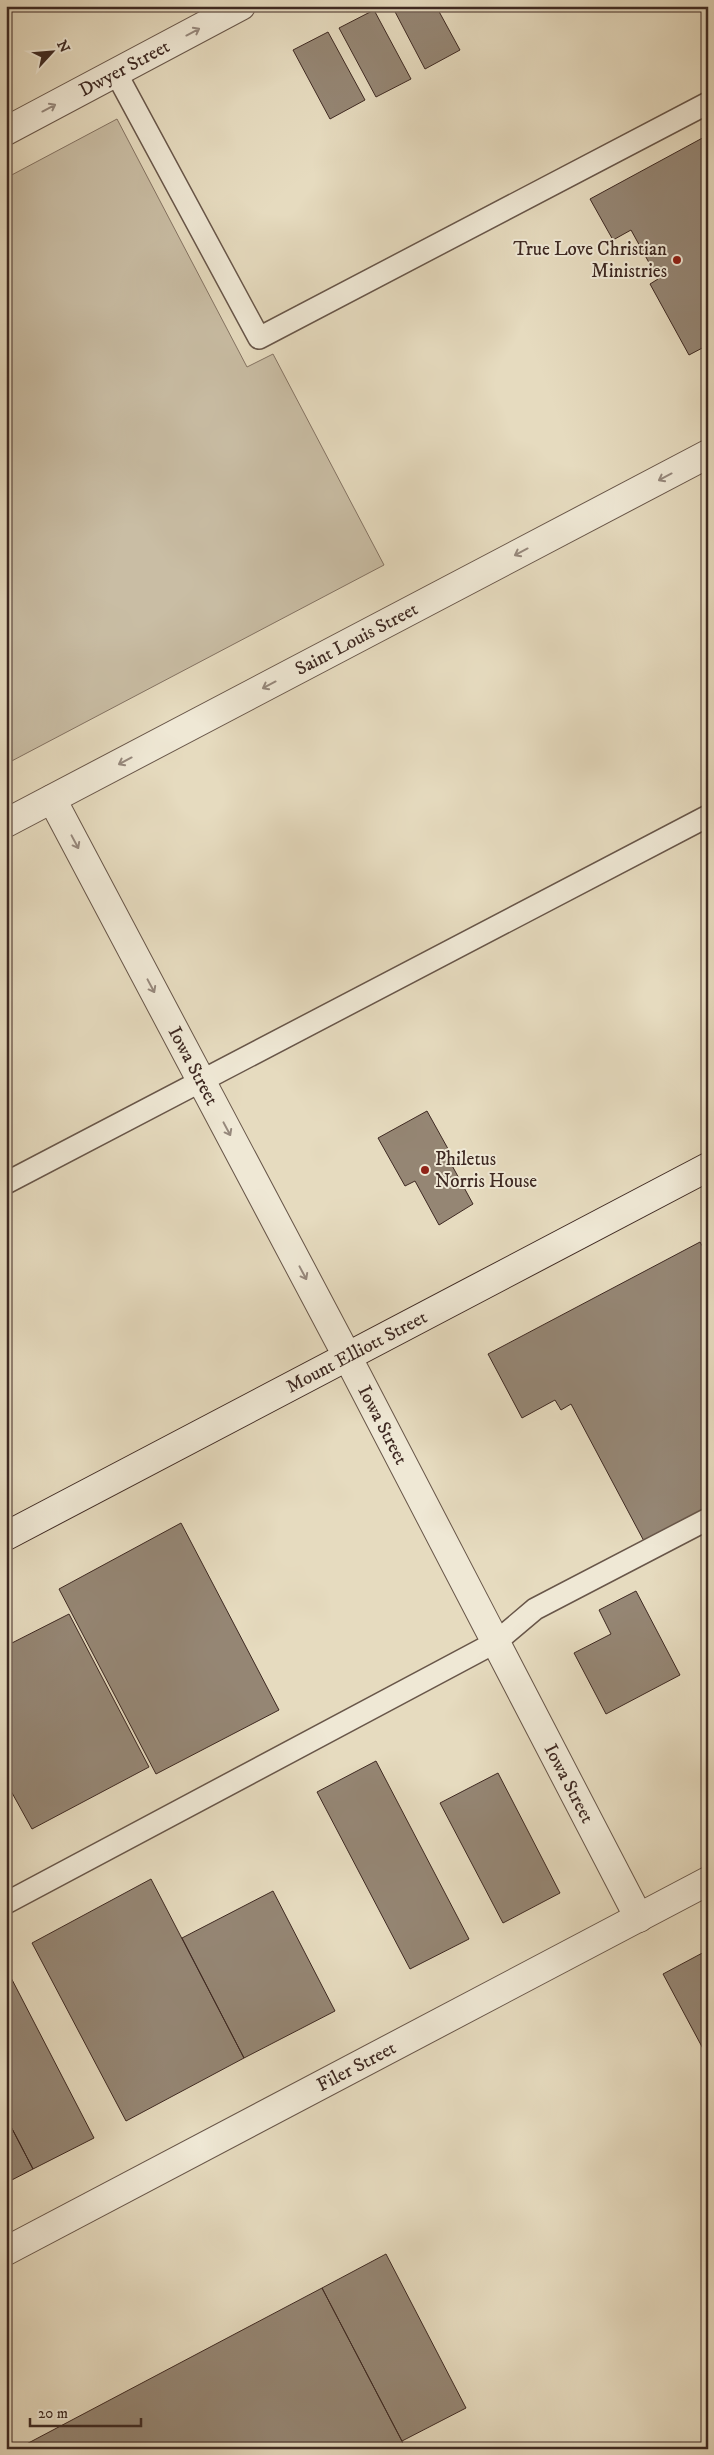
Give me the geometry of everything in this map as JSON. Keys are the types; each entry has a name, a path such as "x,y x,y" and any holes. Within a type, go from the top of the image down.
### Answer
{"street":[{"name":"Dwyer Street","path":"6,131 241,6"},
{"name":"Saint Louis Street","path":"6,823 708,454"},
{"name":"Iowa Street","path":"52,799 347,1356 639,1918"},
{"name":"Mount Elliott Street","path":"6,1536 708,1167"},
{"name":"Filer Street","path":"6,2251 708,1882"}],"lane":[{"path":"116,73 258,338 708,103"},
{"path":"6,1183 708,816"},
{"path":"6,1903 496,1642 535,1609 708,1519"}],"shaded area":[{"path":"117,119 247,367 273,354 384,565 6,764 6,178"}],"building":[{"path":"392,6 436,6 460,50 425,69"},
{"path":"374,10 411,79 376,97 339,28"},
{"path":"328,32 365,100 330,119 293,50"},
{"name":"True Love Christian Ministries","path":"708,135 708,345 689,355 650,284 658,279 631,230 613,240 590,199"},
{"name":"Philetus Norris House","path":"427,1111 452,1156 449,1160 473,1204 439,1225 415,1181 405,1186 378,1138"},
{"path":"700,1242 708,1256 708,1510 645,1543 571,1404 561,1410 555,1400 522,1418 488,1354"},
{"path":"181,1523 279,1710 156,1774 59,1589"},
{"path":"636,1591 680,1675 606,1714 574,1653 611,1634 599,1610"},
{"path":"69,1614 149,1767 32,1829 6,1782 6,1646"},
{"path":"376,1761 469,1939 410,1969 317,1792"},
{"path":"498,1773 560,1893 503,1923 440,1803"},
{"path":"151,1879 244,2058 126,2121 32,1943"},
{"path":"273,1891 335,2011 244,2058 182,1938"},
{"path":"708,1950 708,2058 663,1974"},
{"path":"6,1968 94,2138 33,2169 6,2117"},
{"path":"6,2117 33,2169 6,2183"},
{"path":"386,2254 466,2408 402,2441 322,2288"},
{"path":"322,2288 406,2449 17,2449"}],"place":[{"name":"True Love Christian Ministries","path":"677,260"},
{"name":"Philetus Norris House","path":"425,1170"}]}
